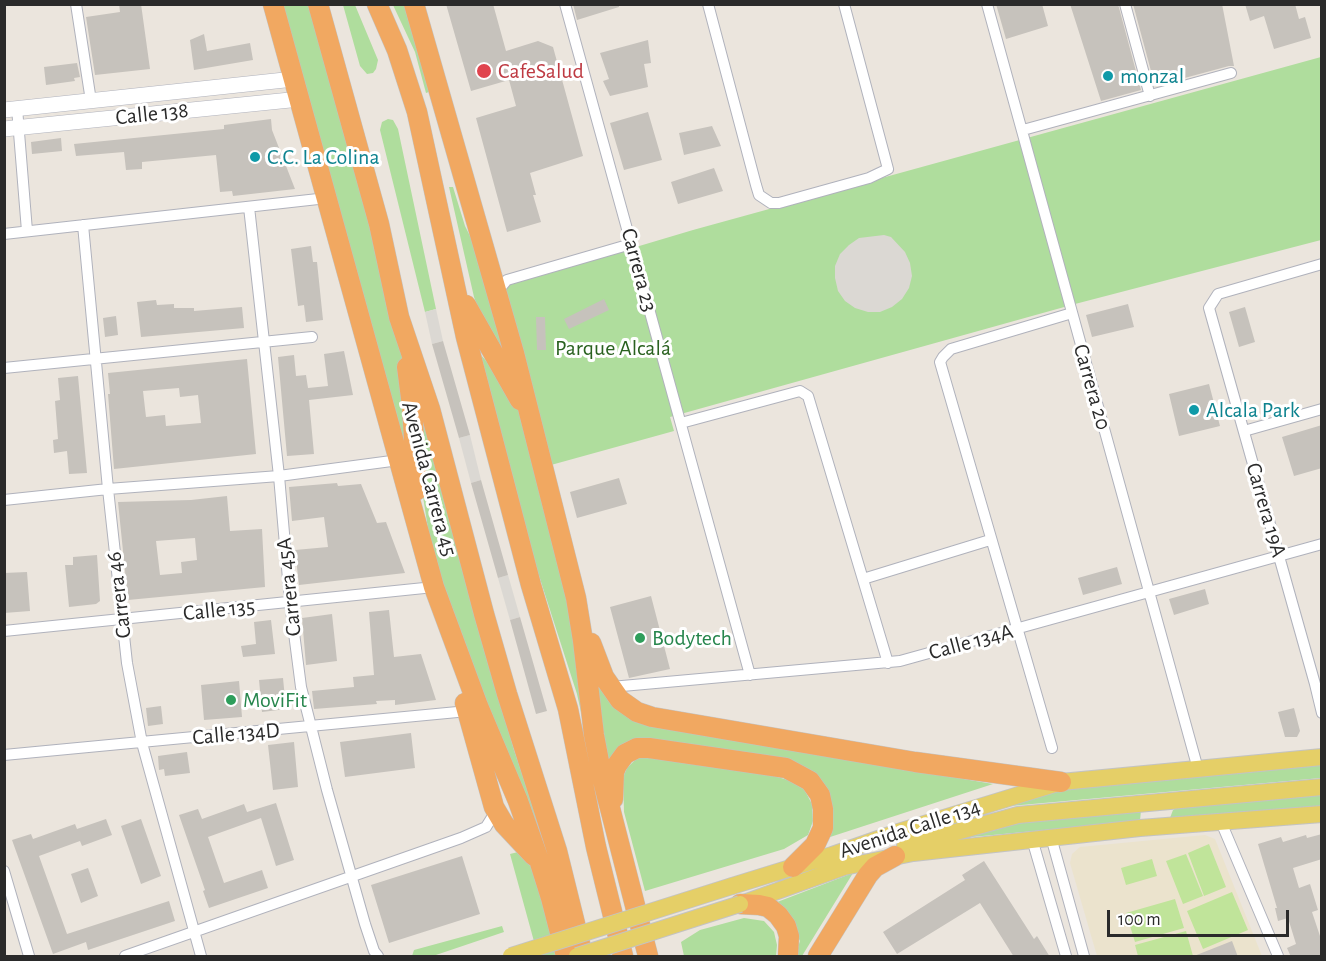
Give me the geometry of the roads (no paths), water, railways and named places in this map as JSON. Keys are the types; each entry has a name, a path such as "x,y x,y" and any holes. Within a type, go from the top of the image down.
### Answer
{"highway":[{"name":"Avenida Carrera 45","path":"273,4 434,587 540,863 566,957"},
{"name":"Avenida Carrera 45","path":"318,4 379,224 399,317 430,409 484,614 557,851 583,957"},
{"path":"377,4 397,50 417,112 453,279 531,585 568,709 596,847 623,957"},
{"path":"414,4 498,283 576,598 597,660 611,687 627,706 652,717 915,762 1061,782"},
{"path":"453,279 532,424"},
{"path":"399,317 412,406 417,489 425,554"},
{"path":"576,598 594,735 602,777 648,957"},
{"path":"442,610 496,812 540,863"},
{"path":"613,819 614,772 625,754 637,748 786,768 810,781 820,795 824,809 823,828 815,845 793,867"},
{"path":"818,957 868,875 875,867 895,856"},
{"path":"740,904 768,907 778,915 786,926 789,936 788,957"}],"main road":[{"name":"Calle 138","path":"11,109 294,79"},
{"name":"Calle 138","path":"12,129 300,99"},
{"name":"Avenida Calle 134","path":"511,957 1061,782 1322,757"},
{"path":"844,867 931,838 1018,815 1322,787"},
{"path":"1140,828 1188,800"},
{"name":"Avenida Calle 134","path":"577,957 740,904 844,867 895,856 940,849 1140,828 1322,814"}],"street":[{"path":"76,4 91,100"},
{"name":"Carrera 23","path":"565,4 750,675"},
{"path":"708,4 759,195 771,203 779,203 869,178 888,169 844,4"},
{"name":"Carrera 20","path":"987,4 1198,769"},
{"path":"1125,4 1150,96"},
{"path":"1023,130 1231,73"},
{"path":"11,109 27,231"},
{"path":"4,234 327,198"},
{"name":"Carrera 45A","path":"249,207 301,687 369,939 378,957"},
{"name":"Carrera 46","path":"83,225 108,489 122,620 133,696 142,743 201,957"},
{"path":"498,283 632,244"},
{"name":"Carrera 19A","path":"1322,264 1218,294 1209,308 1318,683 1322,713"},
{"path":"1052,747 940,362 951,349 1072,313"},
{"path":"4,368 312,337"},
{"path":"681,423 800,391 808,396 888,663"},
{"path":"1244,431 1322,409"},
{"path":"4,500 108,489 279,476 399,460"},
{"path":"863,579 990,540"},
{"name":"Calle 134A","path":"611,687 888,663 1017,630 1322,544"},
{"name":"Calle 135","path":"4,631 434,587"},
{"name":"Calle 134D","path":"4,755 468,711"},
{"path":"125,957 353,878 481,830 486,827 496,812"},
{"path":"1221,822 1278,957"},
{"path":"1051,837 1083,957"},
{"path":"1032,839 1066,957"},
{"path":"4,871 29,957"}],"place":[{"name":"CafeSalud","path":"484,71"},
{"name":"monzal","path":"1108,76"},
{"name":"C.C. La Colina","path":"255,157"},
{"name":"Alcala Park","path":"1194,410"},
{"name":"Bodytech","path":"640,638"},
{"name":"MoviFit","path":"231,700"}],"park label":[{"name":"Parque Alcalá","path":"613,348"}]}
